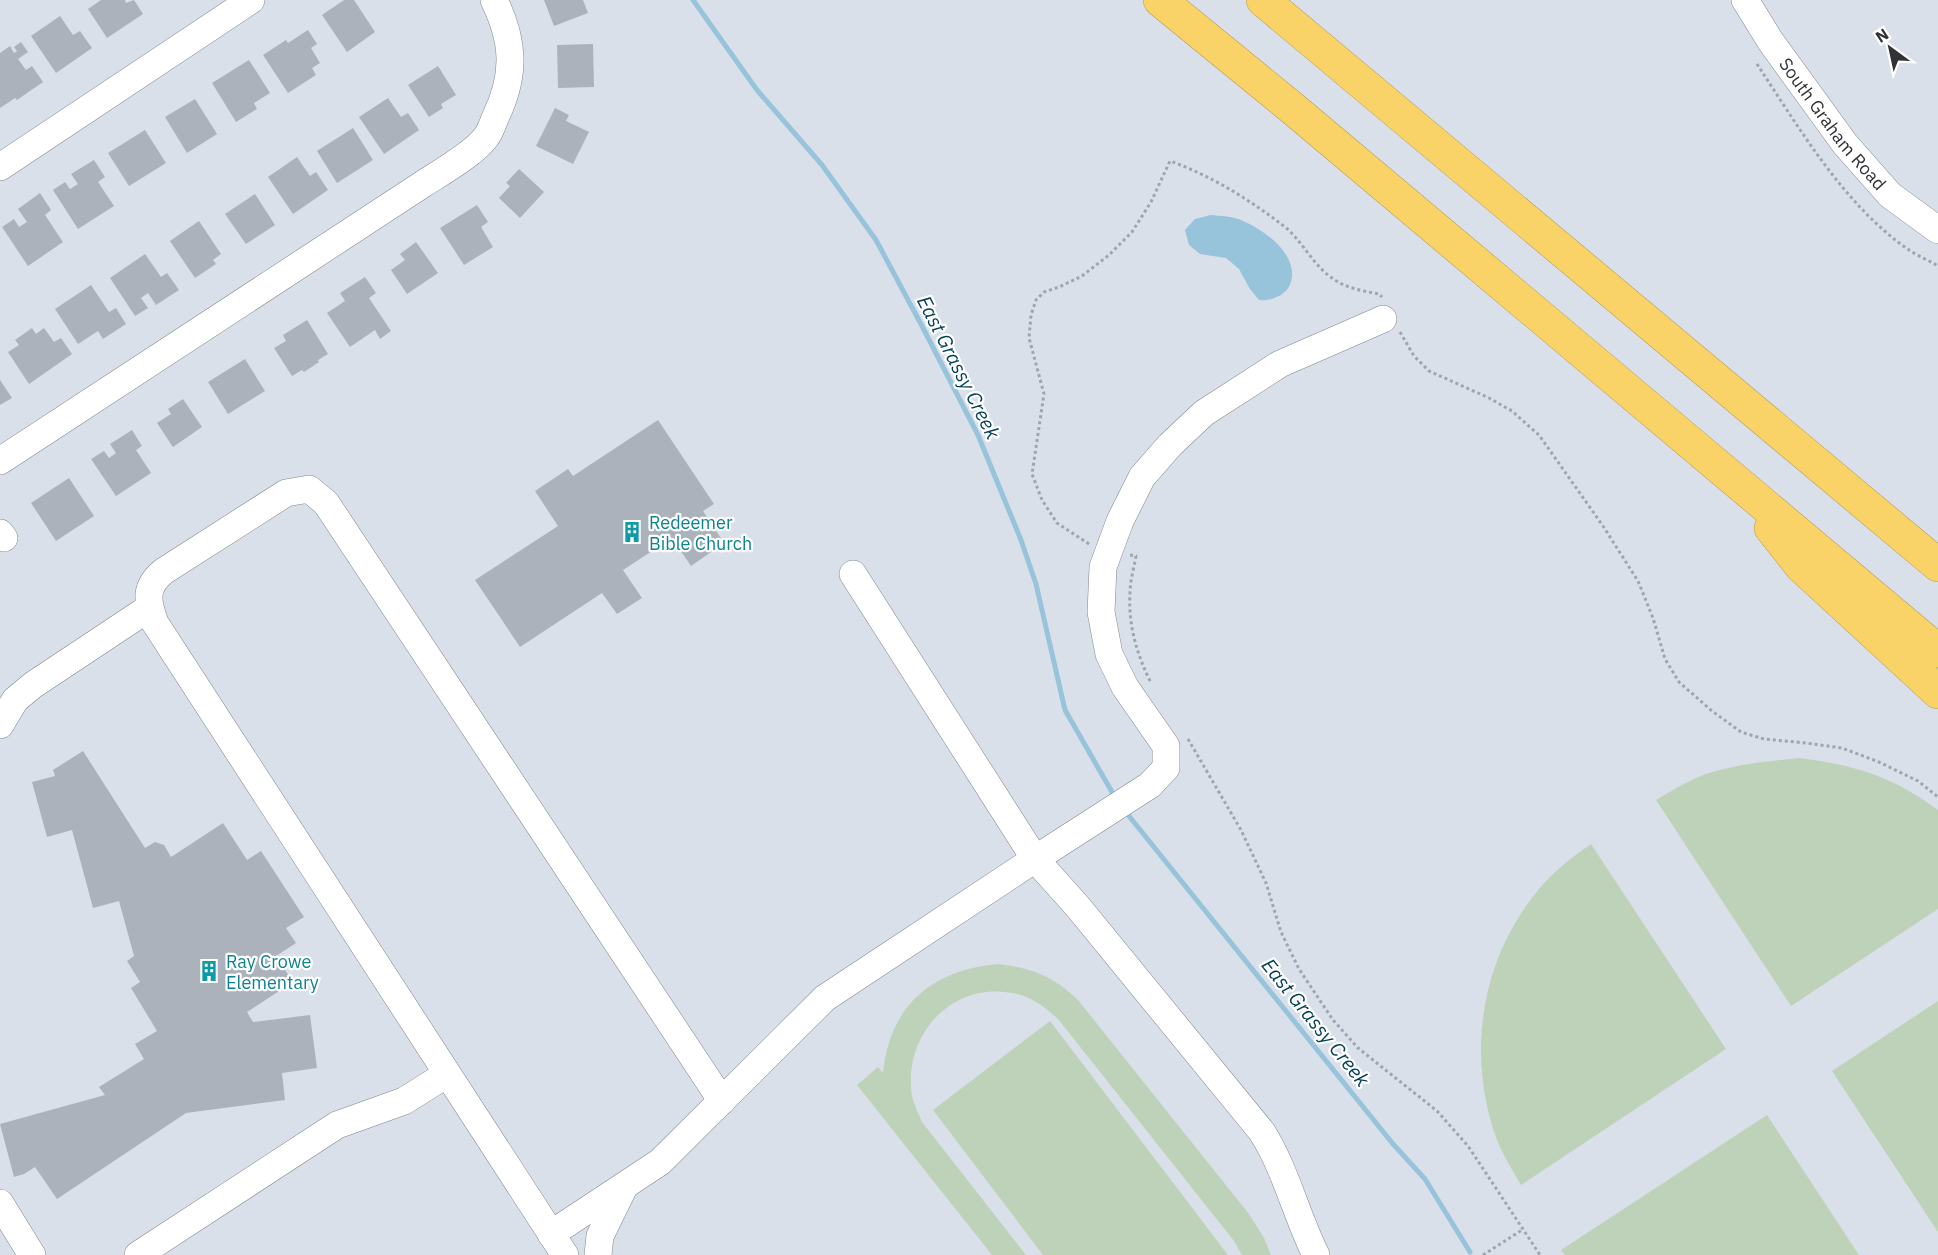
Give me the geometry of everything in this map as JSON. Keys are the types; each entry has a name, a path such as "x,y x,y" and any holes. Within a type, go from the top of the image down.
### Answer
{"highway":[{"path":"1160,0 1291,107 1938,651"},
{"path":"1263,0 1938,565"},
{"path":"1475,178 1938,547"},
{"path":"1730,475 1801,566 1938,692"}],"street":[{"path":"0,166 251,0"},
{"path":"0,461 431,179 486,138 502,102 509,76 510,48 504,21 494,0"},
{"name":"South Graham Road","path":"1744,0 1771,42 1845,144 1890,195 1938,230"},
{"path":"722,1101 320,496 309,489 286,493 153,580 149,593 149,608 155,623 558,1244 625,1186 660,1162 722,1101 825,998 1150,785 1166,768 1166,746 1125,687 1109,654 1101,612 1103,567 1120,521 1142,477 1170,445 1204,413 1280,364 1390,318"},
{"path":"853,574 1035,859 1078,907 1262,1132 1273,1149 1304,1232 1316,1255"},
{"path":"0,725 15,700 33,685 149,608"},
{"path":"138,1255 337,1125 404,1101 447,1074"},
{"path":"598,1255 600,1236 625,1186"},
{"path":"0,1203 32,1255"}],"path":[{"path":"1155,689 1144,668 1131,629 1130,593 1136,556 1093,546 1057,523 1042,500 1032,474 1044,394 1029,338 1035,300 1044,292 1082,276 1109,255 1132,232 1151,202 1170,162 1189,168 1238,193 1287,229 1330,277 1345,286 1379,294 1390,318 1414,356 1429,371 1512,411 1539,435 1603,526 1638,581 1653,618 1665,659 1679,682 1712,711 1741,732 1764,739 1806,742 1842,748 1879,762 1918,781 1938,797"},
{"path":"1186,736 1241,830 1266,883 1281,932 1299,969 1333,1020 1358,1048 1437,1112 1461,1137 1540,1255"},
{"path":"1483,1255 1522,1229"}],"green space":[{"path":"1799,758 1838,764 1889,780 1938,810 1938,909 1791,1006 1656,800 1687,782 1711,772"},
{"path":"1591,844 1726,1049 1521,1185 1496,1139 1486,1100 1481,1036 1485,1004 1504,944 1520,916 1551,876"},
{"path":"998,964 1041,974 1060,985 1078,1000 1249,1214 1264,1238 1271,1255 1242,1255 1234,1241 1058,1019 1029,998 1000,992 977,994 957,1001 939,1014 926,1030 916,1050 911,1072 912,1096 922,1122 1026,1255 992,1255 857,1085 878,1067 883,1073 887,1049 895,1028 905,1010 918,995 934,983 953,974"},
{"path":"1938,1001 1938,1232 1832,1071"},
{"path":"1050,1021 1228,1255 1043,1255 933,1110"},
{"path":"1767,1115 1859,1255 1565,1255 1561,1250"}],"water":[{"path":"1211,215 1238,219 1265,234 1282,249 1288,257 1292,276 1286,291 1273,299 1259,300 1239,269 1226,258 1200,254 1189,245 1185,230 1195,219"}],"building":[{"path":"101,0 125,0 126,3 134,0 143,14 107,38 88,9"},
{"path":"344,0 354,0 375,32 347,52 322,15"},
{"path":"544,0 583,0 588,13 554,26"},
{"path":"60,16 73,35 80,31 92,48 56,73 31,36"},
{"path":"308,30 317,44 311,48 320,63 312,68 316,75 288,93 263,55 286,40 288,43"},
{"path":"21,42 28,52 18,59 26,70 32,66 43,82 17,100 15,98 0,108 0,53 10,46 14,53 17,51 14,47"},
{"path":"593,44 594,87 558,88 557,45"},
{"path":"249,60 270,93 254,103 257,109 236,122 212,83"},
{"path":"438,66 456,95 441,104 443,108 429,117 408,85"},
{"path":"388,98 401,117 408,113 419,130 384,154 359,117"},
{"path":"195,99 217,134 187,153 165,117"},
{"path":"555,108 569,115 566,121 589,132 573,164 536,146"},
{"path":"353,128 373,160 337,183 317,151"},
{"path":"145,130 166,163 129,186 108,153"},
{"path":"297,157 310,176 316,172 328,190 293,214 268,177"},
{"path":"94,160 105,177 98,182 114,206 78,229 53,190 65,182 70,189 78,184 71,174"},
{"path":"519,169 544,192 520,218 499,198 510,186 506,183"},
{"path":"40,193 51,210 45,215 63,242 28,266 2,227 14,219 19,227 27,222 18,209"},
{"path":"255,194 275,225 246,244 225,214"},
{"path":"477,205 488,222 481,227 493,247 464,265 440,228"},
{"path":"199,221 221,254 213,260 216,264 195,278 170,241"},
{"path":"416,242 438,273 407,294 391,270 405,260 400,254"},
{"path":"145,254 161,277 167,273 179,290 156,305 148,293 141,298 148,308 135,316 110,278"},
{"path":"365,277 376,293 369,298 391,331 380,339 375,330 350,347 327,313 345,301 340,293"},
{"path":"91,285 109,312 116,308 126,324 103,339 98,331 78,344 55,309"},
{"path":"307,320 328,354 304,372 302,370 292,376 274,348 286,341 283,335"},
{"path":"32,328 36,334 44,328 54,342 61,338 72,354 29,384 8,352 19,345 15,340"},
{"path":"245,359 265,391 228,414 208,382"},
{"path":"0,380 12,398 0,405"},
{"path":"183,399 202,427 173,447 157,423 171,414 168,409"},
{"name":"Redeemer Bible Church","path":"658,420 714,504 703,511 724,543 691,566 672,538 623,570 642,598 617,614 602,593 520,647 475,580 558,526 535,491 568,469 573,476"},
{"path":"132,430 142,446 136,450 151,473 116,496 91,459 104,451 109,458 116,453 110,444"},
{"path":"69,478 94,516 56,541 31,503"},
{"name":"Ray Crowe Elementary","path":"83,751 145,848 155,842 164,845 171,857 223,823 247,860 261,851 304,917 286,928 296,943 276,956 293,982 247,1012 253,1022 310,1015 317,1068 282,1073 285,1100 186,1113 57,1199 35,1167 14,1177 0,1124 105,1095 99,1087 144,1059 135,1044 157,1031 131,988 140,982 127,961 134,956 119,901 93,908 72,830 47,837 32,782 55,776 53,770"}],"waterway":[{"name":"East Grassy Creek","path":"693,0 757,90 822,165 876,240 922,326 978,435 1021,540 1036,584 1065,710 1112,792"},
{"name":"East Grassy Creek","path":"1129,816 1393,1144 1425,1179 1470,1252"}],"place":[{"name":"Redeemer Bible Church","path":"632,532"},
{"name":"Ray Crowe Elementary","path":"209,971"}]}
